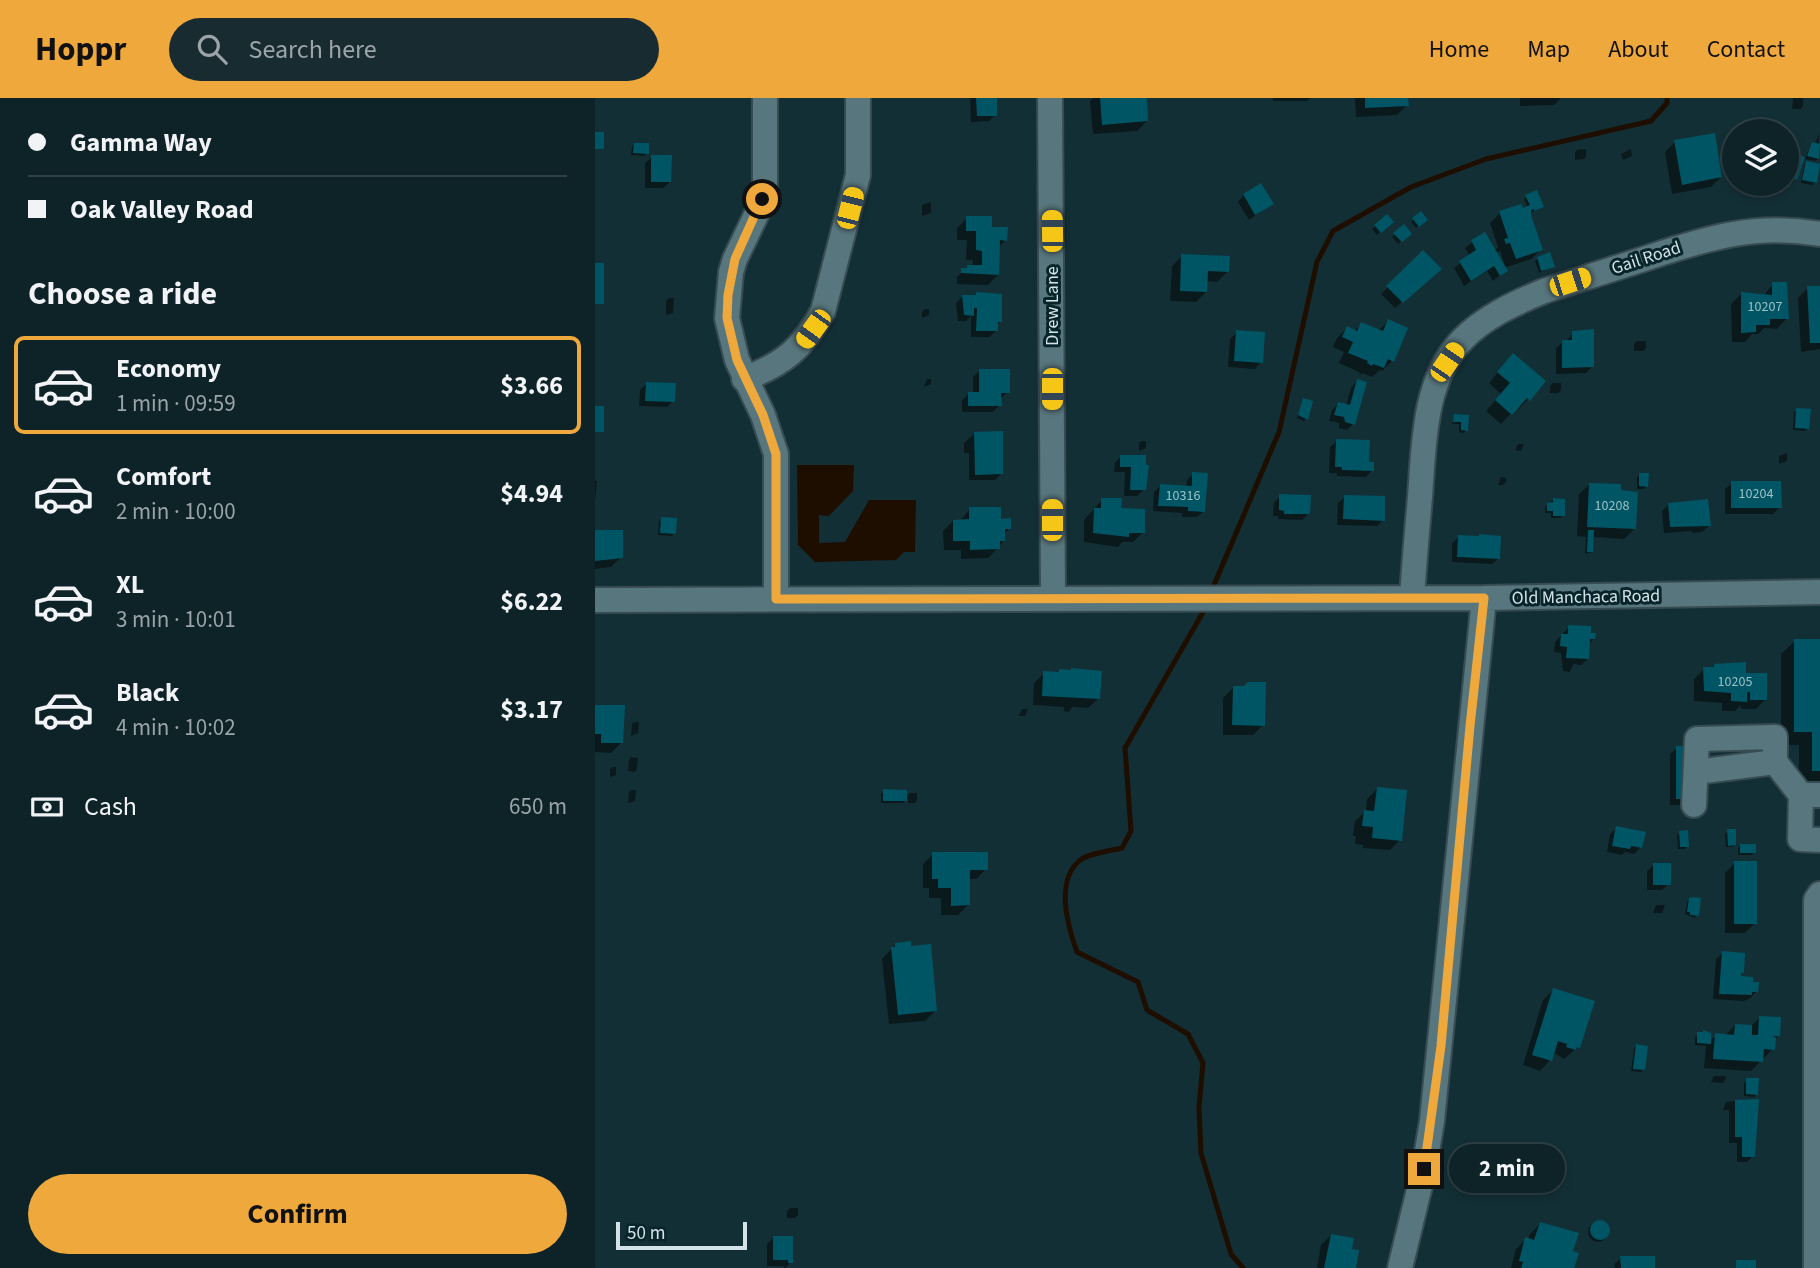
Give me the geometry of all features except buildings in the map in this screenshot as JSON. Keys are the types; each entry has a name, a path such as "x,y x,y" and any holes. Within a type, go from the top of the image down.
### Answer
{"street":[{"path":"765,98 765,187 758,211 735,259 727,318 737,360 763,415 776,454 776,599"},
{"path":"744,379 771,369 791,354 808,336 823,311 858,175 858,98"},
{"name":"Drew Lane","path":"1050,98 1053,598"},
{"name":"Gail Road","path":"1412,598 1430,405 1436,384 1447,362 1460,342 1476,327 1520,301 1544,291 1701,240 1755,230 1820,234"},
{"name":"Old Manchaca Road","path":"595,600 1484,598 1820,592"},
{"path":"1400,1268 1424,1169 1432,1121 1484,598"},
{"path":"1694,805 1696,772 1775,762 1811,795 1800,839 1820,840"},
{"path":"1816,1268 1816,900 1820,894"}],"shaded area":[{"path":"797,465 854,465 853,491 829,516 819,515 819,543 845,542 869,500 916,500 915,552 904,552 896,560 815,562 798,545"}],"waterway":[{"path":"1214,585 1279,432 1317,262 1333,231 1411,187 1486,159 1651,121 1667,103 1667,98"},
{"path":"1206,607 1125,748 1131,831 1122,848 1093,854 1079,861 1067,881 1065,892 1067,918 1077,952 1138,982 1147,1010 1188,1034 1203,1063 1199,1107 1201,1153 1231,1254 1243,1268"}],"route":[{"path":"762,199 731,272 727,318 737,360 763,415 776,454 776,599 1484,598 1441,1046 1424,1169"}]}
